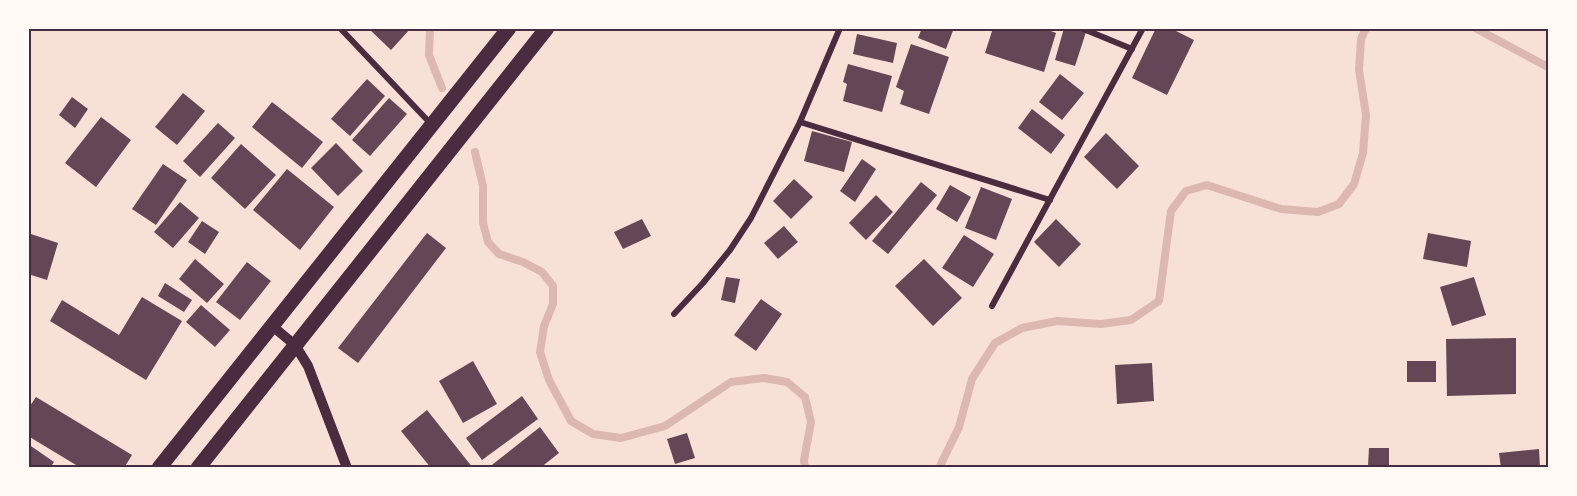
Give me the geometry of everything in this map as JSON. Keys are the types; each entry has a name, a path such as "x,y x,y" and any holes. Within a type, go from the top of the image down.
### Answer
{"main road":[{"path":"159,468 509,28"},
{"path":"198,468 547,28"}],"street":[{"path":"340,28 432,125"},
{"path":"674,314 703,283 745,226 800,122 840,28"},
{"path":"1081,28 1132,49"},
{"path":"992,306 1143,28"},
{"path":"800,122 1050,200"},
{"path":"271,325 295,345 308,366 347,468"}],"building":[{"path":"368,28 411,28 391,50"},
{"path":"922,28 954,28 946,49 918,38"},
{"path":"993,28 1043,28 1056,33 1044,72 985,53"},
{"path":"1064,28 1075,28 1086,32 1075,66 1055,60"},
{"path":"1156,28 1170,28 1194,40 1167,95 1132,78"},
{"path":"857,34 897,43 893,63 853,54"},
{"path":"911,44 949,57 929,114 900,104 904,91 896,87"},
{"path":"848,64 892,76 882,112 843,101 847,84 843,82"},
{"path":"1060,74 1084,93 1062,120 1039,102"},
{"path":"367,79 385,96 350,136 331,119"},
{"path":"183,93 205,111 177,145 155,127"},
{"path":"72,97 88,109 75,128 59,115"},
{"path":"389,98 407,114 370,156 352,140"},
{"path":"272,102 323,142 302,168 252,127"},
{"path":"1032,109 1065,135 1051,154 1018,128"},
{"path":"101,117 131,140 96,187 65,163"},
{"path":"218,123 235,138 200,177 183,161"},
{"path":"812,131 852,142 844,172 804,161"},
{"path":"1106,133 1139,166 1117,189 1084,157"},
{"path":"336,143 363,171 338,196 311,168"},
{"path":"241,144 276,175 245,209 211,178"},
{"path":"862,159 876,169 855,202 840,191"},
{"path":"163,164 187,180 156,225 132,209"},
{"path":"287,169 334,207 300,250 253,210"},
{"path":"794,179 813,197 791,219 773,201"},
{"path":"921,182 937,195 888,254 872,241"},
{"path":"950,185 971,197 957,222 936,209"},
{"path":"981,187 1012,199 996,240 965,228"},
{"path":"876,195 893,212 866,240 849,223"},
{"path":"180,202 199,218 173,248 154,232"},
{"path":"642,219 651,236 623,249 614,232"},
{"path":"1056,219 1081,244 1059,267 1034,242"},
{"path":"202,221 219,232 205,254 188,242"},
{"path":"784,226 798,242 778,259 764,243"},
{"path":"28,233 58,243 47,280 28,274"},
{"path":"427,233 446,248 358,363 338,348"},
{"path":"1428,233 1471,241 1467,267 1423,259"},
{"path":"964,235 994,254 973,287 942,268"},
{"path":"195,259 224,284 207,303 179,279"},
{"path":"924,259 962,298 933,326 895,286"},
{"path":"247,262 271,281 240,320 216,302"},
{"path":"726,277 740,279 735,303 721,300"},
{"path":"1474,277 1486,315 1452,326 1440,287"},
{"path":"165,283 192,300 184,312 158,296"},
{"path":"142,297 182,321 146,380 50,321 62,300 119,335"},
{"path":"761,299 782,314 756,351 734,335"},
{"path":"201,305 230,330 215,347 186,322"},
{"path":"1516,338 1516,394 1447,396 1446,339"},
{"path":"473,361 497,404 463,423 439,381"},
{"path":"1407,361 1436,361 1436,382 1407,382"},
{"path":"1152,363 1154,401 1117,404 1115,365"},
{"path":"522,396 538,419 482,460 466,438"},
{"path":"36,397 132,455 124,468 81,468 28,436 28,409"},
{"path":"427,410 473,468 431,468 401,431"},
{"path":"540,427 559,453 540,468 488,468"},
{"path":"687,433 695,458 675,464 667,439"},
{"path":"28,444 54,462 50,468 28,468"},
{"path":"1369,448 1389,448 1389,466 1368,466"},
{"path":"1539,449 1540,468 1501,468 1499,453"}],"waterway":[{"path":"430,28 429,55 442,88"},
{"path":"939,468 959,427 972,379 995,343 1022,328 1057,321 1101,324 1131,320 1159,301 1171,211 1186,191 1207,185 1281,209 1318,212 1339,204 1354,184 1363,153 1366,115 1359,70 1361,39 1366,28"},
{"path":"1475,28 1548,67"},
{"path":"475,152 483,186 483,223 488,242 499,254 523,262 542,272 553,286 553,304 544,326 540,352 549,380 571,421 593,434 621,438 665,426 731,382 764,378 787,382 805,397 811,422 804,460 805,468"}]}
